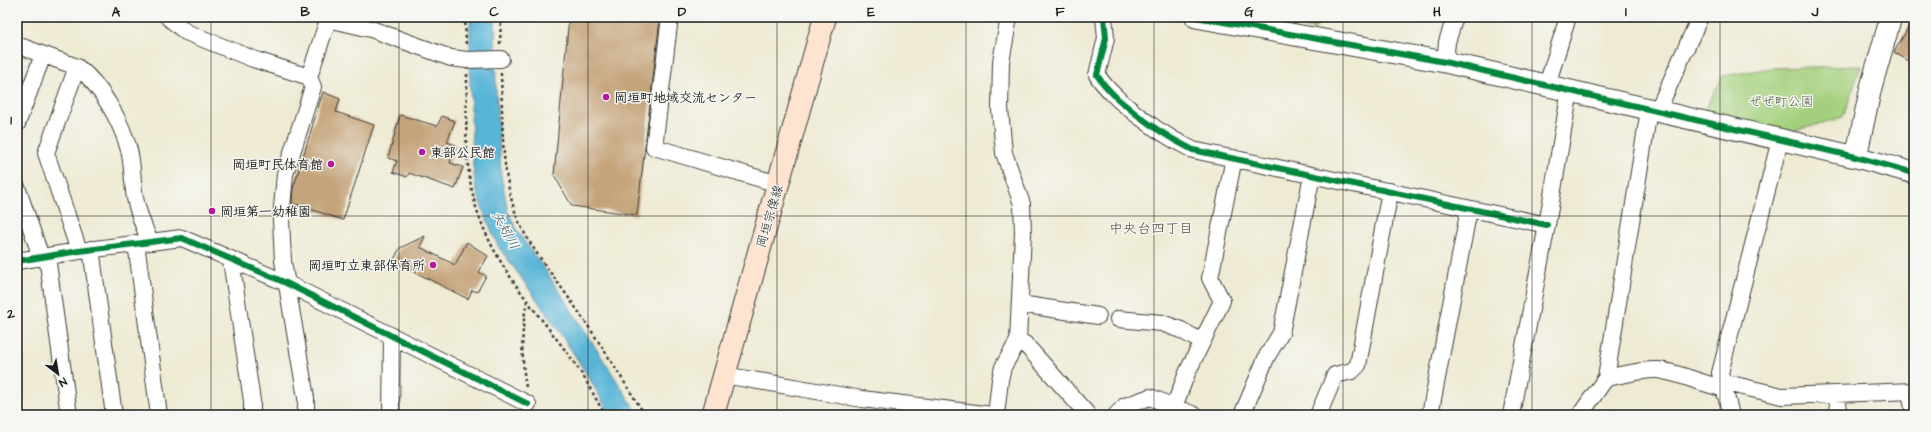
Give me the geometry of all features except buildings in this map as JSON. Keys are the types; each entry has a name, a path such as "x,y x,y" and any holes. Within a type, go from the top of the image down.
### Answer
{"main road":[{"name":"岡垣宗像線","path":"713,415 825,17"}],"street":[{"path":"168,17 186,32 254,59 309,77"},
{"path":"670,17 654,147 778,184"},
{"path":"996,415 999,385 1003,367 1018,341 1023,233 1022,204 1004,153 1000,109 1001,62 1009,17"},
{"path":"1104,17 1106,38 1097,74 1102,84 1143,121 1170,139 1193,150 1547,225"},
{"path":"1196,17 1445,62 1856,157 1914,173"},
{"path":"1445,62 1447,42 1456,17"},
{"path":"1547,85 1568,17"},
{"path":"1580,415 1606,378 1653,111 1700,17"},
{"path":"1856,157 1871,87 1891,17"},
{"path":"306,415 306,398 286,283 281,219 285,174 313,87 309,77 329,18 371,30 451,58 467,60 500,59"},
{"path":"17,45 77,67 84,72 98,89 124,135 129,151 135,197 140,217 159,415"},
{"path":"17,124 43,55"},
{"path":"77,67 46,153 85,250 114,415"},
{"path":"1511,415 1547,225 1570,90"},
{"path":"1731,415 1720,373 1780,140"},
{"path":"1174,406 1187,373 1222,301 1210,278 1234,158"},
{"path":"1242,415 1267,356 1281,333 1312,175"},
{"path":"17,187 44,257 69,415"},
{"path":"1318,415 1335,375 1352,371 1358,365 1390,191"},
{"path":"1430,415 1469,208"},
{"path":"17,261 85,250 182,238 286,283 528,404"},
{"path":"231,260 252,401 252,415"},
{"path":"1020,304 1098,316"},
{"path":"1118,319 1162,323 1181,330 1202,342"},
{"path":"391,415 392,337"},
{"path":"1018,341 1025,344 1088,415"},
{"path":"1606,378 1641,371 1658,370 1723,388 1730,384 1782,396 1912,391 1914,414"},
{"path":"724,375 862,399 992,415"},
{"path":"1836,394 1840,415"},
{"path":"1116,415 1126,406 1150,397 1194,415"}],"path":[{"path":"465,17 468,146 471,186 478,214 488,238 502,264 527,301 572,359 605,415"},
{"path":"501,17 500,59 505,160 510,194 517,218 527,236 591,328 645,415"},
{"path":"527,301 523,322 521,348 528,404"}],"green space":[{"path":"1223,17 1325,17 1315,29"},
{"name":"ぜぜ町公園","path":"1861,66 1843,117 1781,135 1700,118 1723,76 1771,68"}],"water":[{"name":"矢矧川","path":"470,17 495,17 496,87 501,174 508,212 518,232 550,277 639,415 610,415 585,371 543,308 498,246 476,190 473,166 470,85"}],"cycle path":[{"path":"1104,17 1106,38 1097,75 1099,79 1119,100 1137,115 1163,134 1193,150 1547,225"},
{"path":"1196,17 1445,62 1856,157 1914,173"},
{"path":"17,261 79,251 182,238 286,283 528,404"}],"place":[{"name":"岡垣町地域交流センター","path":"606,97"},
{"name":"東部公民館","path":"422,152"},
{"name":"岡垣町民体育館","path":"331,164"},
{"name":"岡垣第一幼稚園","path":"212,211"},
{"name":"岡垣町立東部保育所","path":"433,265"}],"district":[{"name":"中央台四丁目","path":"1151,228"}]}
